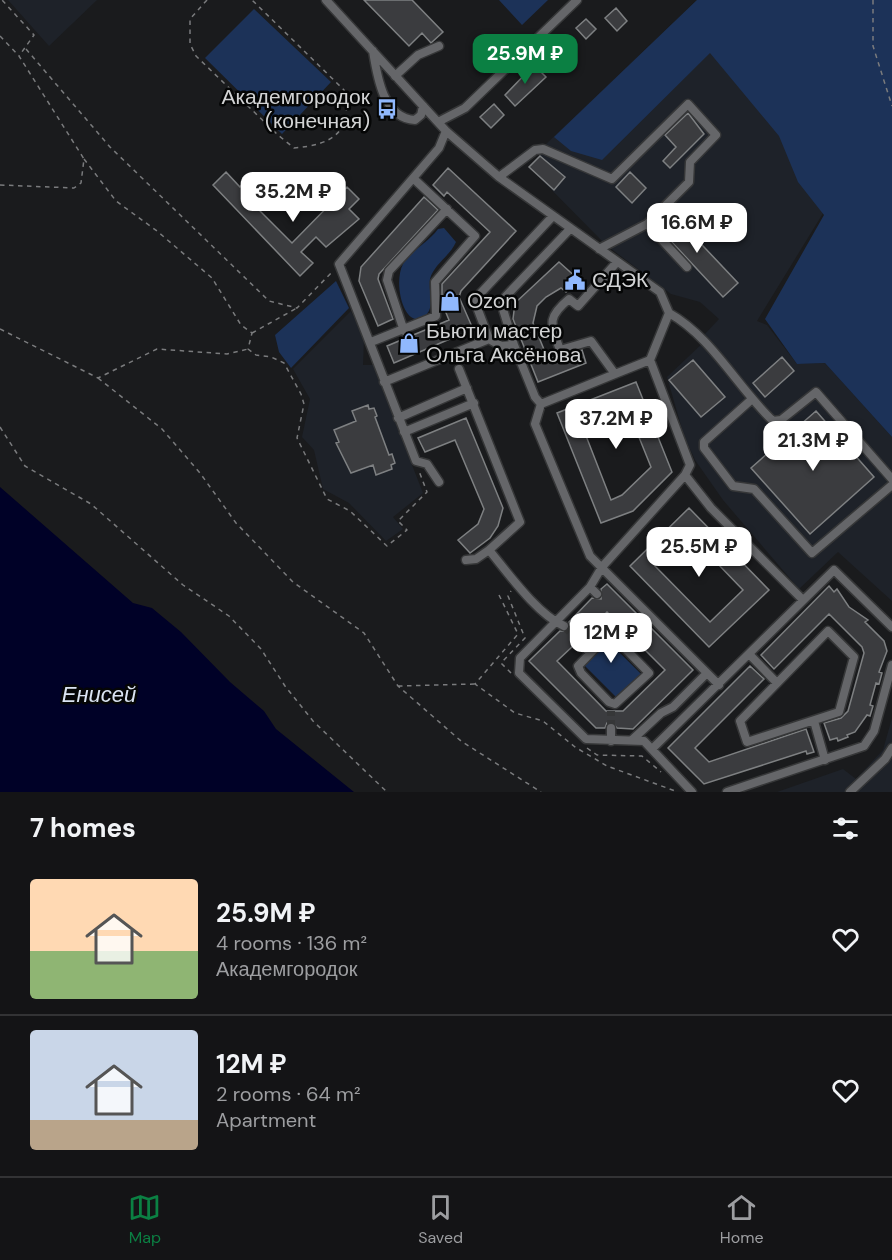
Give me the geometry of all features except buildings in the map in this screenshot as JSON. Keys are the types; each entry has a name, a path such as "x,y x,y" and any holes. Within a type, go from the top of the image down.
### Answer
{"street":[{"path":"326,0 446,131 499,177 660,292 669,313 689,324 751,400 772,421 781,420 816,392 892,478"},
{"path":"438,122 465,108 577,0"},
{"path":"395,76 418,55 439,46"},
{"path":"372,51 380,87 391,105 407,120 415,120 421,115 423,106"},
{"path":"499,177 535,150 543,149 612,179 688,104 716,135 690,162 689,182 647,224 598,249"},
{"path":"439,482 427,464 416,461 376,365 370,348 371,342 339,264 440,148 446,131"},
{"path":"371,342 404,331 438,315 434,295 435,282 475,236 414,179"},
{"path":"404,331 387,280 389,271 447,208"},
{"path":"514,345 501,346 489,339 475,302 477,297 553,216"},
{"path":"647,224 687,267"},
{"path":"541,404 535,397 514,345 502,306 506,296 570,229"},
{"path":"615,374 591,341 560,350 551,324 554,311 569,299 578,306 617,262"},
{"path":"669,313 650,360 690,465 685,475 602,567 590,587 520,658 519,673 582,736 592,740 644,741 692,792"},
{"path":"384,382 489,339"},
{"path":"541,404 650,360"},
{"path":"376,365 387,362"},
{"path":"459,369 520,522 489,550 476,559 466,560"},
{"path":"398,418 467,388"},
{"path":"751,400 704,442 704,448 734,486 754,489 812,553 892,485"},
{"path":"404,432 474,403"},
{"path":"541,404 535,424 590,556 719,685"},
{"path":"685,475 711,508 803,600"},
{"path":"489,550 517,584 555,622 564,626"},
{"path":"652,749 834,570 892,627"},
{"path":"590,587 597,594"},
{"path":"828,632 854,657 839,712 747,742 740,721 777,683 828,632"},
{"path":"609,633 649,673 611,707 579,670 580,662 590,653 609,633"},
{"path":"578,640 590,653"},
{"path":"749,654 777,683"},
{"path":"726,792 864,746 874,731 892,665"},
{"path":"633,739 661,713 673,707 707,673"},
{"path":"813,721 825,760"},
{"path":"611,728 611,741"},
{"path":"850,792 885,759 892,748"}],"path":[{"path":"2,0 34,35 19,56"},
{"path":"207,0 198,6 190,19 190,44 196,56 294,148 329,142 343,127 348,108 344,90 252,0"},
{"path":"873,0 873,46 892,106"},
{"path":"0,36 19,56 84,159 116,201 157,231 212,278 241,326 252,333"},
{"path":"26,49 110,147 269,301 297,308"},
{"path":"0,185 74,188 81,183 84,159"},
{"path":"248,349 252,333 297,308 339,264"},
{"path":"0,329 98,378 162,429 200,473 236,523 293,582 364,633 398,686 461,741 542,792"},
{"path":"98,378 157,349 227,354 248,349"},
{"path":"248,349 256,355 271,357 284,363 301,394 304,404 297,438 327,499 350,511 387,546 408,530 398,520 427,492 416,461"},
{"path":"0,427 26,466 91,504 183,585 229,616 261,649 285,686 313,721 387,792"},
{"path":"508,596 525,638 501,663 516,679"},
{"path":"398,686 476,684"},
{"path":"579,742 597,755 642,756 666,776"}],"shaded area":[{"path":"8,0 97,0 49,46"},
{"path":"499,0 548,0 522,25"},
{"path":"697,0 866,143 757,321 767,325 797,364 825,363 892,437 892,601 838,552 799,589 723,500 695,460 684,436 667,377 707,339 704,335 719,319 700,302 671,294 606,245 529,167 541,154 545,145"},
{"path":"697,0 892,0 892,437 825,363 797,364 765,319 824,215 798,182 779,136 710,53 602,160 571,151 554,137"},
{"path":"254,9 331,82 282,134 205,58"},
{"path":"444,228 456,242 438,264 430,279 429,312 419,319 412,318 407,313 400,294 400,273 403,264 438,229"},
{"path":"336,281 349,308 291,368 279,352 275,335"},
{"path":"351,311 364,339 363,365 373,365 423,493 393,517 403,529 386,541 349,503 323,489 314,450 302,437 310,399 293,369"},
{"path":"607,640 642,675 618,699 583,664"},
{"path":"892,718 892,792 777,792 843,769 856,779 883,750"}],"water":[{"name":"Енисей","path":"0,487 133,603 152,608 181,632 230,682 264,711 276,729 354,792 0,792"}],"tunnel":[{"path":"564,626 578,640"},
{"path":"611,711 611,728"}],"place":[{"name":"Академгородок (конечная)","path":"387,109"},
{"name":"СДЭК","path":"575,280"},
{"name":"Ozon","path":"450,301"},
{"name":"Бьюти мастер Oльга Аксёнова","path":"409,343"}]}
